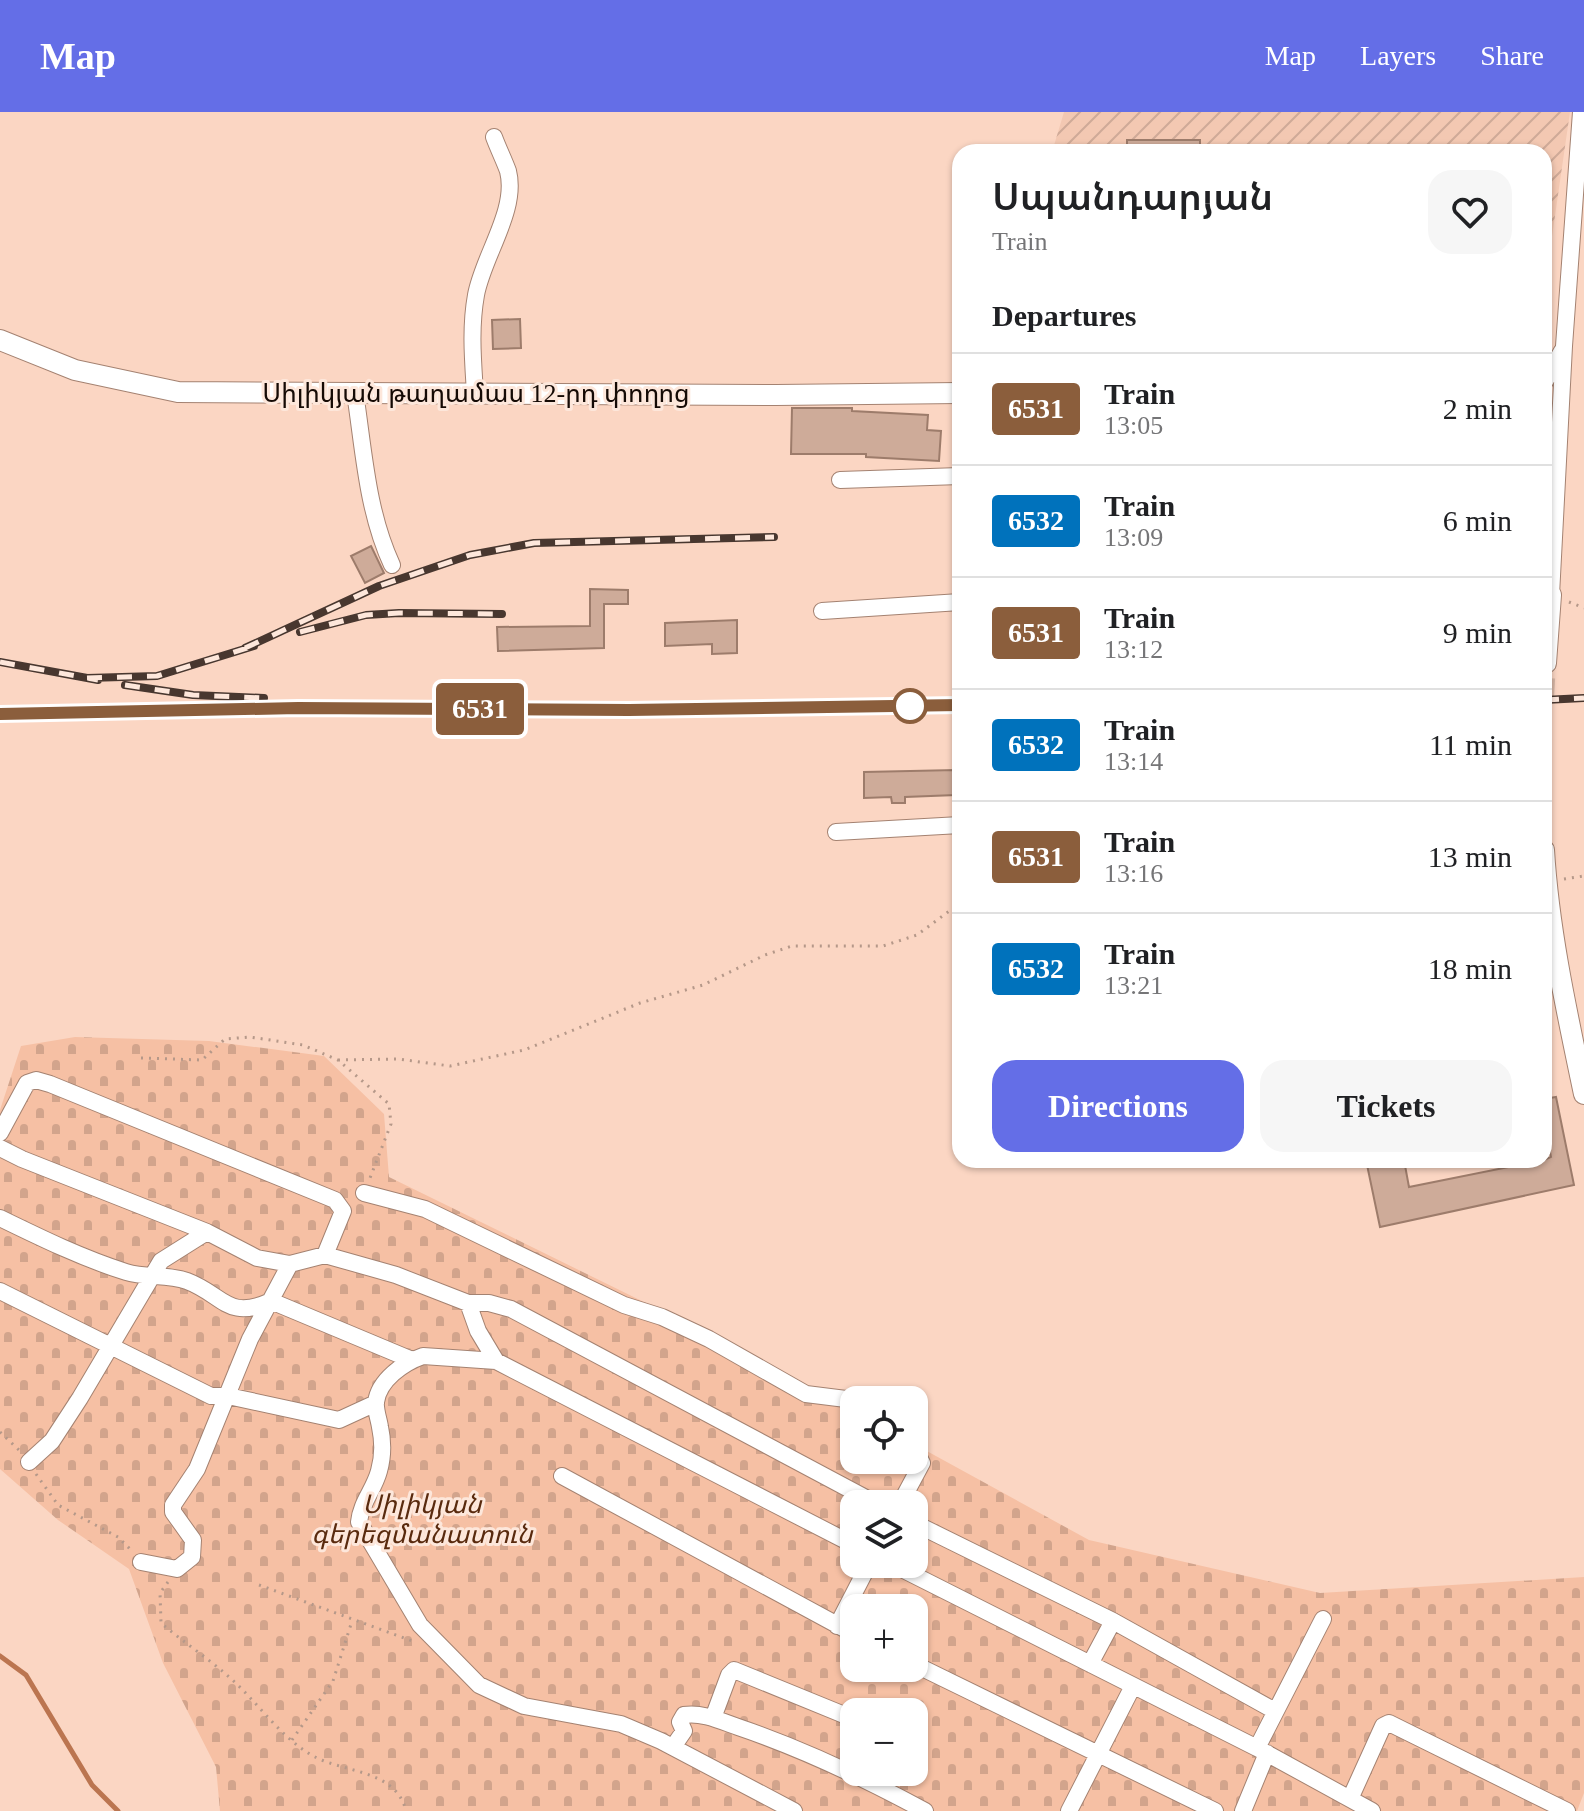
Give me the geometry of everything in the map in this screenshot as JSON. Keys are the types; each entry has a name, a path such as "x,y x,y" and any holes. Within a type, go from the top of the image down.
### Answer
{"main road":[{"name":"Սիլիկյան թաղամաս 12-րդ փողոց","path":"0,340 75,370 178,392 952,393"},
{"path":"1552,922 1584,1094"}],"lane":[{"path":"1552,530 1581,112"},
{"path":"475,393 472,337 476,293 508,206 509,174 494,137"},
{"path":"1552,368 1564,346"},
{"path":"355,393 370,501 378,536 392,565"},
{"path":"840,480 952,476"},
{"path":"822,611 952,603"},
{"path":"836,832 952,825"},
{"path":"0,1133 27,1083 36,1080 50,1084 335,1200 343,1211 325,1255"},
{"path":"0,1148 207,1232 257,1258 290,1264 325,1255 396,1275 468,1303 489,1303 511,1309 851,1490"},
{"path":"364,1193 425,1209 624,1305 662,1317 709,1339 806,1394 840,1398"},
{"path":"0,1218 59,1246 128,1273 186,1281 232,1308 253,1309 271,1301 412,1360"},
{"path":"29,1462 52,1441 161,1261 207,1232"},
{"path":"141,1562 177,1569 192,1557 193,1540 173,1512 173,1505 197,1469 250,1339 290,1264"},
{"path":"0,1291 211,1396 228,1396 339,1420 376,1403"},
{"path":"468,1303 478,1331 496,1361"},
{"path":"794,1811 673,1747 621,1724 524,1706 479,1685 420,1625 359,1522 360,1507 380,1470 383,1439 376,1403 386,1379 412,1360 423,1356 496,1361 840,1538"},
{"path":"562,1476 840,1627"},
{"path":"928,1530 1113,1621 1275,1711"},
{"path":"837,1626 862,1578"},
{"path":"920,1578 1262,1751 1372,1811"},
{"path":"1243,1811 1275,1711 1323,1619"},
{"path":"1090,1664 1113,1621"},
{"path":"713,1718 729,1675 734,1670 840,1713"},
{"path":"928,1671 1215,1811"},
{"path":"1069,1811 1133,1686"},
{"path":"673,1747 684,1731 680,1722 684,1715 713,1718 771,1738 856,1774 925,1811"},
{"path":"1350,1799 1383,1726 1389,1723 1567,1811"}],"path":[{"path":"338,1060 398,1059 450,1066 524,1050 640,1003 703,985 765,955 792,946 883,946 917,935 952,909"},
{"path":"141,1058 202,1060 225,1039 250,1037 303,1045 338,1060 389,1104 391,1124 364,1193"},
{"path":"0,1432 29,1462 58,1505 118,1537 141,1562"},
{"path":"177,1569 160,1593 161,1623 229,1677 292,1740 315,1757 390,1785 403,1799 406,1811"},
{"path":"259,1585 421,1644"},
{"path":"292,1740 333,1681 352,1621"}],"shaded area":[{"path":"1064,112 1570,112 1552,237 1552,144 1054,144"}],"green space":[{"name":"Սիլիկյան գերեզմանատուն","path":"75,1037 209,1041 324,1056 384,1114 389,1177 752,1355 840,1403 840,1474 928,1474 928,1452 1089,1540 1320,1593 1584,1577 1584,1793 1577,1811 220,1811 216,1767 163,1663 129,1569 58,1520 0,1469 0,1110 21,1046"}],"building":[{"path":"1127,140 1200,140 1200,144 1127,144"},
{"path":"520,319 521,348 493,349 492,320"},
{"path":"792,408 852,408 852,411 928,415 927,430 941,431 939,461 866,457 866,454 791,454"},
{"path":"371,546 384,573 365,583 351,556"},
{"path":"590,589 628,590 628,604 604,604 604,648 498,651 497,627 590,626"},
{"path":"737,620 737,653 712,654 712,644 665,646 665,623"},
{"path":"952,770 952,795 905,797 905,803 892,803 891,797 864,798 864,772"},
{"path":"1556,1097 1574,1185 1380,1227 1368,1168 1405,1168 1409,1187 1504,1168 1552,1168 1552,1098"}],"waterway":[{"path":"0,1656 26,1675 92,1785 118,1811"}],"railway":[{"path":"245,648 379,586 470,555 534,543 774,537"},
{"path":"300,632 366,615 502,614"},
{"path":"87,678 157,676 254,646"},
{"path":"0,662 98,680"},
{"path":"125,685 193,695 264,698"},
{"path":"1552,700 1584,698"},
{"path":"0,714 298,708 629,710 952,705"}],"train":[{"name":"6531","path":"0,714 298,708 629,710 952,705"}]}
